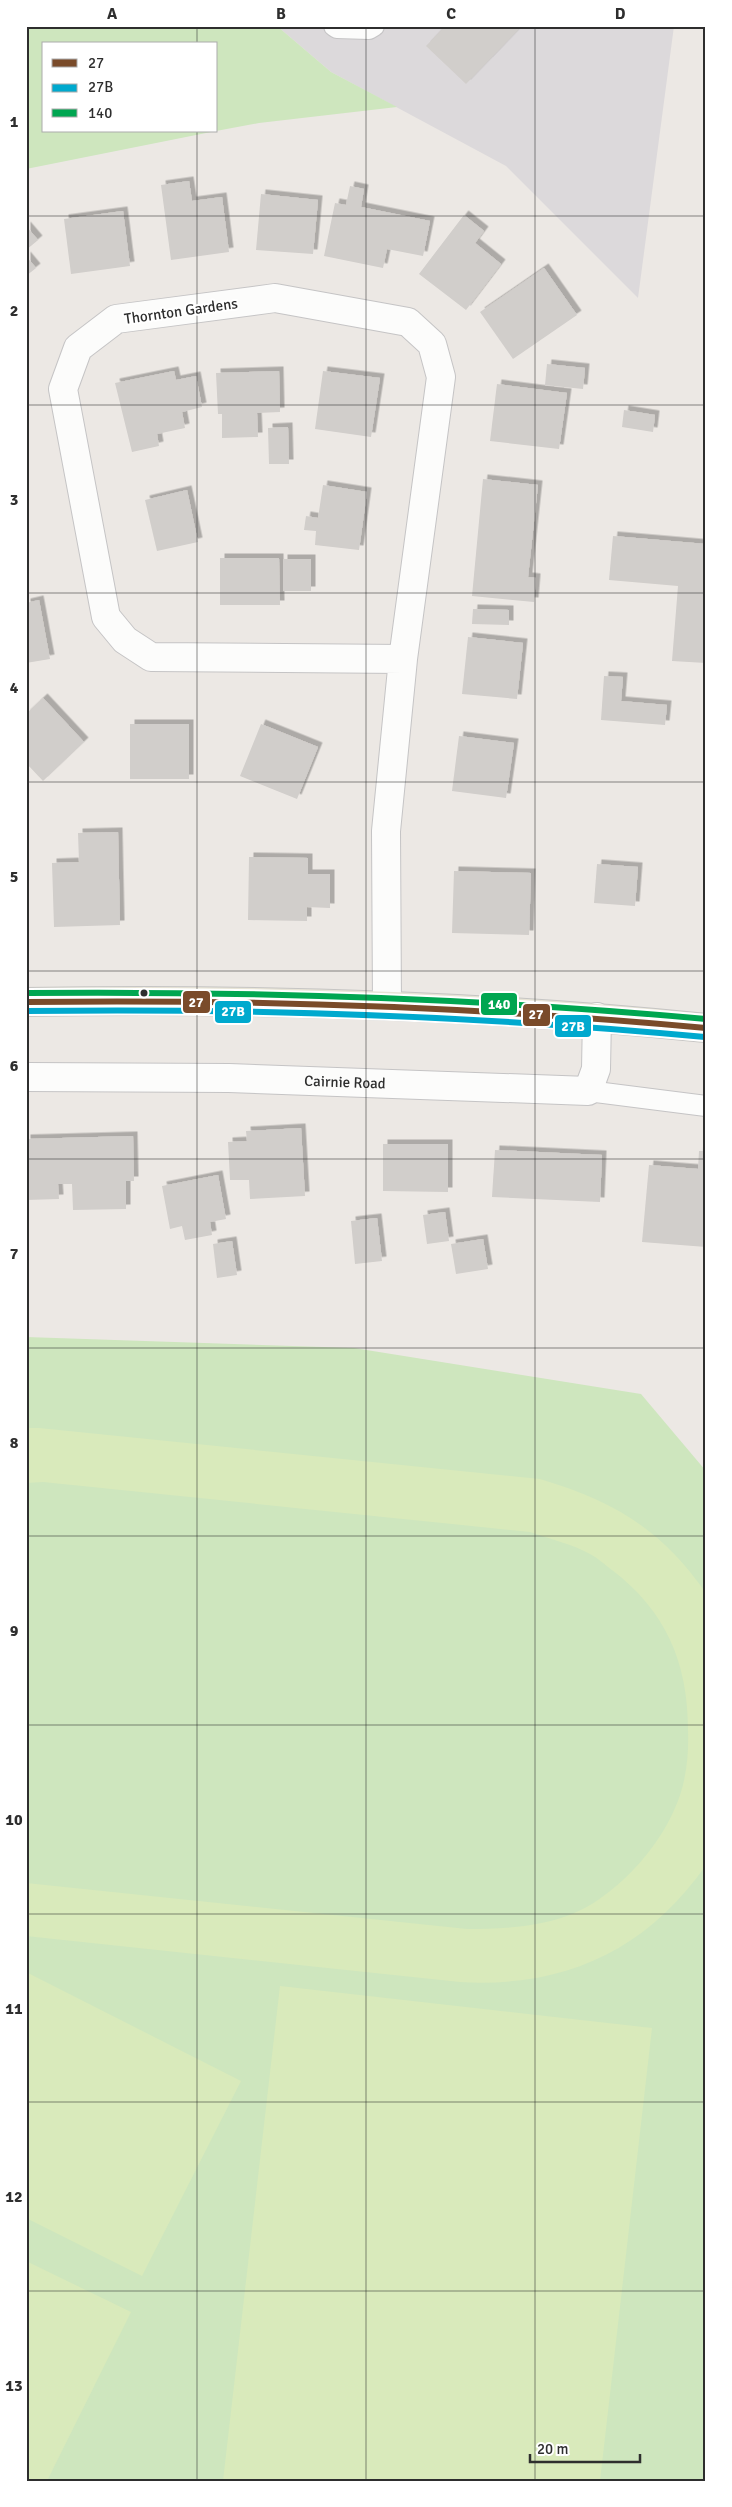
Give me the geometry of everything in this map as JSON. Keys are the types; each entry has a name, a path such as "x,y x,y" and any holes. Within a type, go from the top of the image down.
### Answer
{"main road":[{"path":"26,1002 139,1000 388,1006 597,1017 706,1028"}],"street":[{"name":"Thornton Gardens","path":"388,1006 386,831 403,659 442,377 432,344 408,322 275,298 116,320 78,348 63,389 106,617 125,640 151,657 403,659"},
{"path":"588,1091 596,1069 597,1017"},
{"name":"Cairnie Road","path":"26,1077 229,1078 588,1091"}],"lane":[{"path":"334,26 337,28 369,29 374,26"},
{"path":"588,1091 706,1106"}],"shaded area":[{"path":"277,26 674,26 638,298 506,166 331,72"}],"green space":[{"path":"26,26 277,26 331,72 397,107 259,123 218,131 218,42 42,42 42,132 211,132 26,169"},
{"path":"26,1337 354,1348 641,1394 706,1471 706,2481 26,2481"},
{"path":"26,1428 540,1479 591,1497 634,1520 671,1551 706,1593 706,1865 682,1895 657,1920 629,1941 600,1958 568,1970 534,1978 498,1982 460,1982 26,1936 26,1883 467,1929 518,1927 552,1921 584,1909 598,1900 633,1871 643,1859 661,1835 679,1799 686,1770 688,1740 684,1682 670,1640 660,1621 631,1586 599,1560 583,1550 530,1532 43,1482 26,1483"},
{"path":"26,1972 241,2081 142,2276 26,2218"},
{"path":"280,1986 652,2028 600,2481 223,2481"},
{"path":"26,2261 131,2312 47,2481 26,2481"}],"building":[{"path":"445,26 522,26 466,84 426,46"},
{"path":"189,181 192,201 222,197 229,252 171,260 161,185"},
{"path":"350,186 364,189 361,207 430,221 423,256 387,249 383,268 324,256 335,203 346,205"},
{"path":"261,194 318,200 313,254 256,250"},
{"path":"123,211 130,266 71,274 64,219"},
{"path":"464,215 484,231 475,243 501,264 466,310 419,274"},
{"path":"26,226 38,240 26,250"},
{"path":"26,256 36,268 26,276"},
{"path":"544,268 577,315 513,359 480,312"},
{"path":"547,364 585,368 583,389 545,385"},
{"path":"174,371 176,380 196,376 202,407 182,412 185,428 157,434 159,446 132,452 115,383"},
{"path":"279,371 280,412 257,413 258,437 222,438 222,414 218,414 216,373"},
{"path":"323,371 380,378 371,437 315,429"},
{"path":"497,384 567,393 559,449 490,441"},
{"path":"624,410 655,415 653,432 622,427"},
{"path":"288,427 289,464 269,464 268,428"},
{"path":"483,479 538,485 528,577 536,578 534,602 472,596"},
{"path":"323,485 367,492 359,550 315,545 316,531 304,530 306,516 318,518"},
{"path":"187,490 198,542 157,551 145,500"},
{"path":"613,536 706,544 706,663 672,661 678,586 609,580"},
{"path":"220,558 279,558 280,605 220,605"},
{"path":"283,559 311,559 311,591 283,591"},
{"path":"39,600 50,659 26,663 26,603"},
{"path":"473,609 509,610 509,625 472,624"},
{"path":"468,637 523,643 517,699 462,694"},
{"path":"604,676 623,677 621,701 667,705 665,725 601,720"},
{"path":"43,698 84,742 43,781 26,763 26,714"},
{"path":"130,724 189,724 189,779 130,779"},
{"path":"261,724 318,747 297,799 240,776"},
{"path":"459,736 514,743 506,798 452,791"},
{"path":"118,832 120,925 54,927 52,863 79,862 78,833"},
{"path":"249,857 308,858 308,874 330,874 330,908 307,907 307,921 248,920"},
{"path":"597,864 638,867 635,906 594,903"},
{"path":"454,871 531,873 529,935 452,933"},
{"path":"301,1128 305,1196 250,1199 249,1180 230,1180 228,1142 247,1141 246,1131"},
{"path":"133,1136 134,1181 126,1181 126,1209 73,1210 72,1184 58,1184 59,1199 26,1200 26,1139"},
{"path":"383,1144 448,1144 448,1192 383,1191"},
{"path":"495,1150 602,1155 600,1202 492,1197"},
{"path":"699,1151 706,1151 706,1247 642,1242 649,1165 698,1169"},
{"path":"218,1175 226,1219 210,1222 212,1235 185,1240 182,1226 170,1229 162,1186"},
{"path":"445,1212 449,1241 427,1244 423,1215"},
{"path":"377,1218 382,1261 355,1264 351,1221"},
{"path":"483,1239 488,1269 456,1274 451,1244"},
{"path":"232,1241 237,1275 217,1278 213,1244"}],"transit line":[{"name":"140","path":"26,993 196,993 366,997 536,1006 706,1019"},
{"name":"27","path":"26,1002 111,1001 366,1006 536,1015 706,1028"},
{"name":"27B","path":"26,1011 111,1010 366,1015 535,1024 705,1037"}]}
